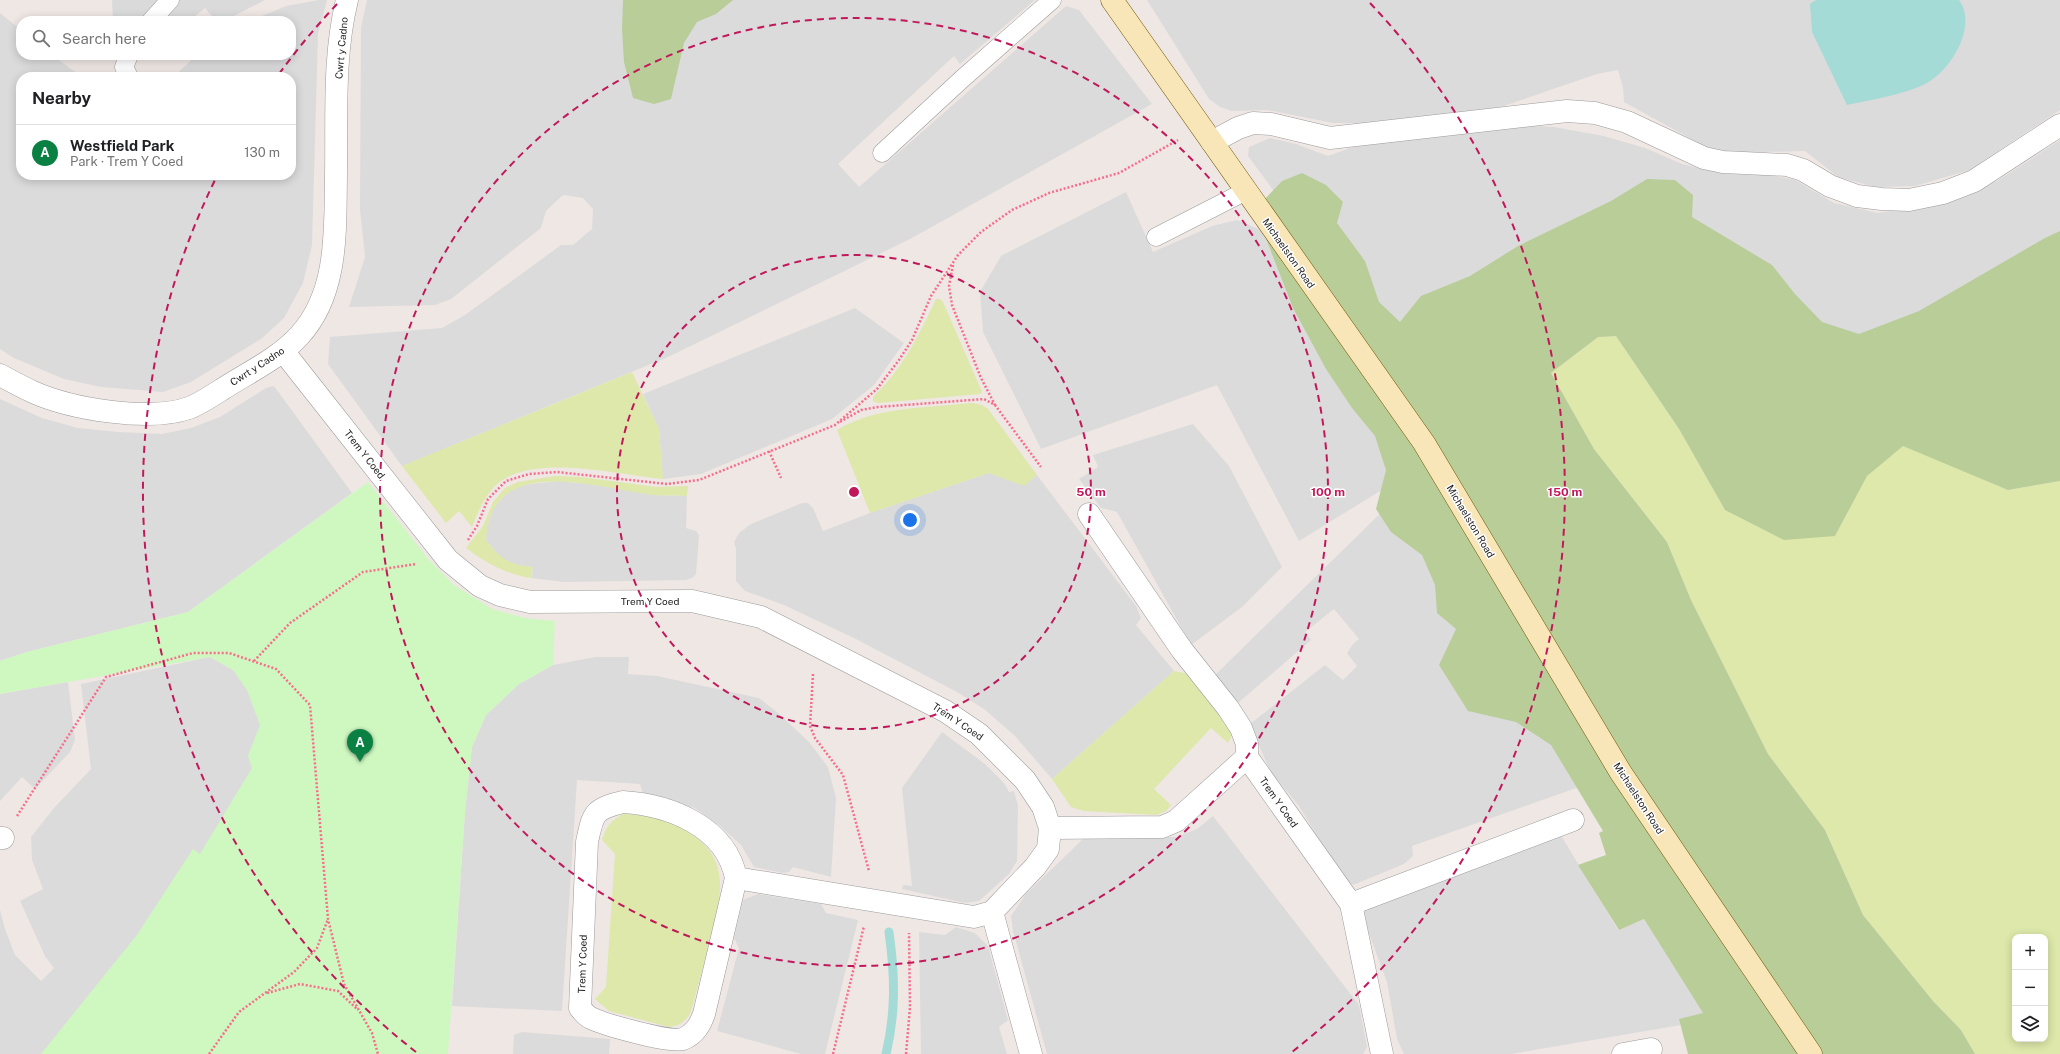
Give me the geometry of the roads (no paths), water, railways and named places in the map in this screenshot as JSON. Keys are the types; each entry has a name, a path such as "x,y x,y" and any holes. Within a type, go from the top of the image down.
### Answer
{"street":[{"name":"Cwrt y Cadno","path":"0,375 34,392 66,403 126,412 158,414 189,408 283,351 300,336 311,318 329,278 335,243 338,68 340,38 347,0"},
{"name":"Michaelston Road","path":"1112,0 1424,443 1621,773 1811,1054"},
{"path":"1206,135 1253,123 1271,124 1330,138 1567,111 1588,112 1627,122 1704,158 1723,162 1787,165 1803,170 1830,186 1857,196 1882,200 1909,200 1943,193 1974,181 2060,125"},
{"name":"Trem Y Coed","path":"283,351 448,560 480,586 500,595 530,602 692,601 761,617 915,694 945,711 979,734 1025,780 1043,808 1050,828 1048,849 1035,867 992,912"},
{"path":"1050,828 1162,827 1176,821 1247,757 1247,744 1237,721 1182,650 1089,514"},
{"name":"Trem Y Coed","path":"1247,757 1352,904 1382,1054"},
{"name":"Trem Y Coed","path":"623,802 645,804 682,815 717,839 734,866 736,878 704,1014 698,1029 683,1039 669,1040 589,1018 580,1008 587,842 592,818 604,806 623,802"},
{"path":"1352,904 1573,820"},
{"path":"736,878 974,917 992,912 1031,1054"},
{"path":"1623,1054 1651,1049"}],"lane":[{"path":"156,16 170,0"},
{"path":"882,153 962,79 1052,0"},
{"path":"126,72 124,67 127,60"},
{"path":"1156,237 1246,192"}],"water":[{"path":"1816,0 1959,0 1964,10 1964,34 1953,58 1936,77 1927,83 1899,93 1847,105 1812,32 1810,4"}],"waterway":[{"path":"886,1054 892,1023 894,993 889,932"}],"place":[{"name":"Westfield Park","path":"360,762"}]}
